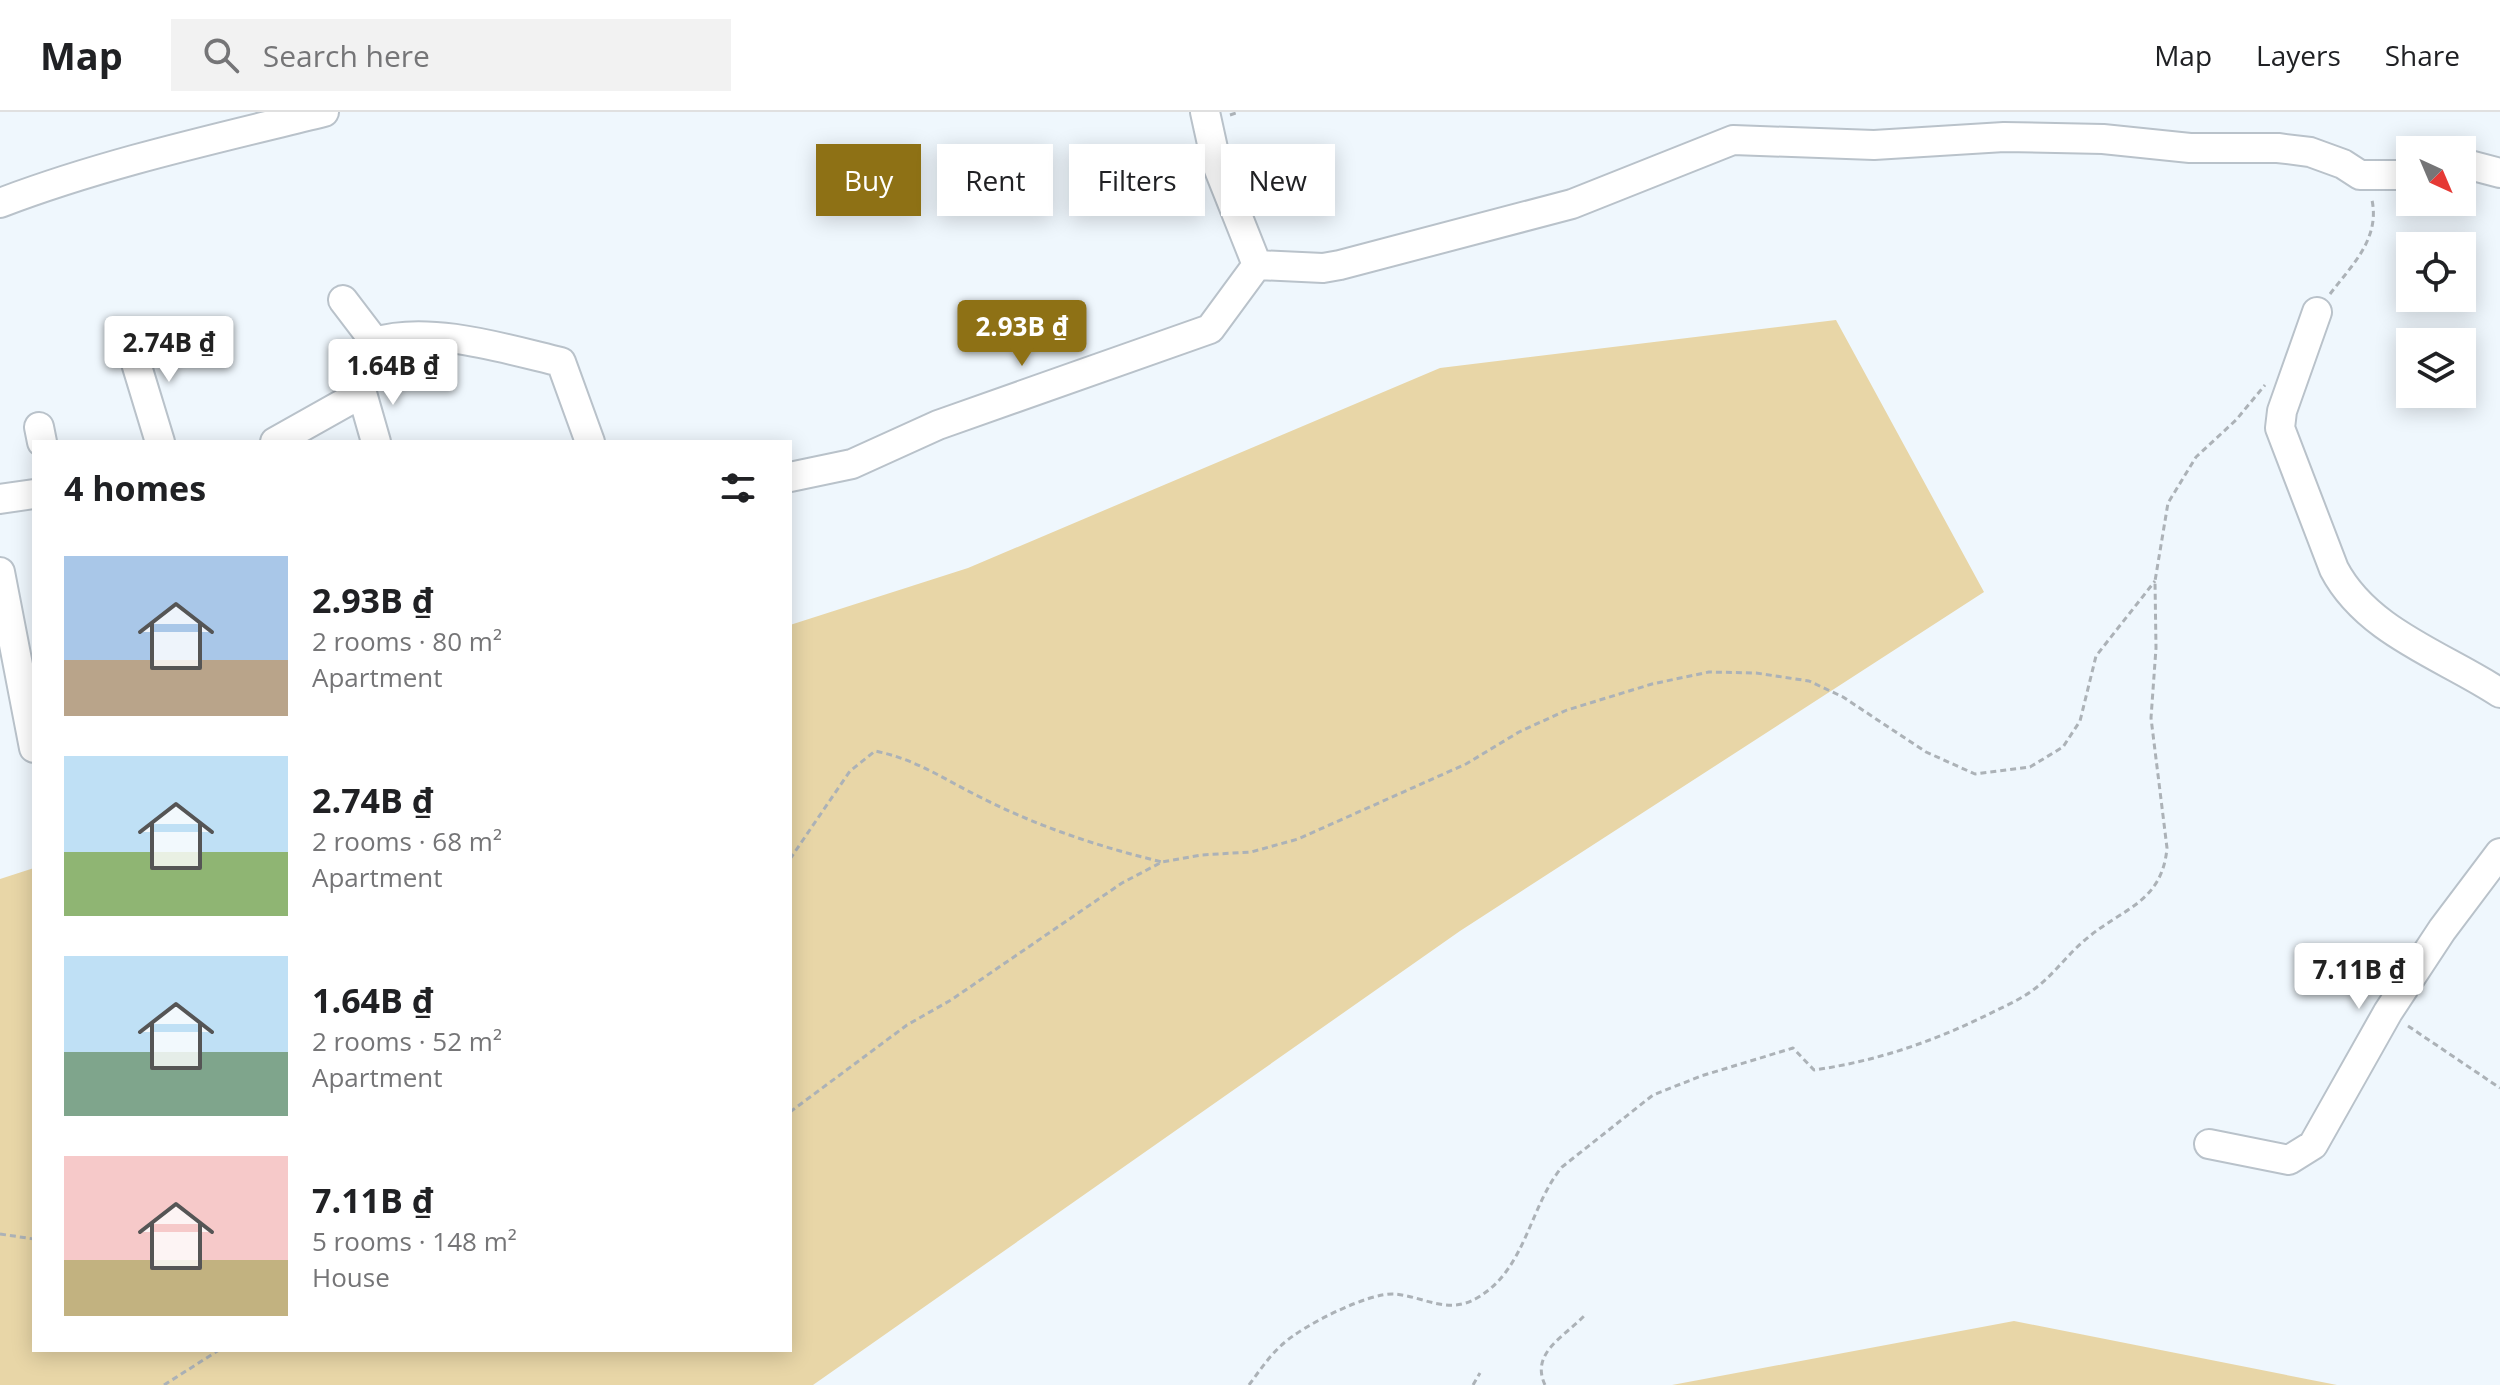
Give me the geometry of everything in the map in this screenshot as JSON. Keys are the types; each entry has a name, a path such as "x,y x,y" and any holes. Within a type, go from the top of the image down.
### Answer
{"street":[{"path":"0,203 49,184 147,156 324,112"},
{"path":"1205,112 1216,162 1257,265"},
{"path":"1257,265 1323,268 1355,261 1572,204 1733,140 1874,145 2046,138 2103,139 2190,148 2278,148 2310,152 2343,164 2360,175 2396,175"},
{"path":"2476,167 2500,173"},
{"path":"792,477 852,464 938,425 1210,329 1257,265"},
{"path":"279,440 348,401 369,376 375,342 343,300"},
{"path":"2317,312 2282,411 2280,428 2337,576 2385,625 2500,693"},
{"path":"375,342 388,338 469,340 561,362 589,440"},
{"path":"129,340 159,440"},
{"path":"360,386 375,440"},
{"path":"0,499 32,494"},
{"path":"0,572 32,738"},
{"path":"2209,1144 2289,1160 2313,1145 2388,1012 2442,930 2500,853"}],"path":[{"path":"2317,312 2369,242 2376,217 2371,193 2360,175"},
{"path":"1249,1385 1286,1341 1373,1296 1390,1294 1439,1306 1461,1307 1480,1297 1503,1277 1515,1259 1551,1181 1562,1167 1653,1095 1701,1076 1793,1048 1814,1070 1858,1064 1925,1043 2026,995 2085,940 2133,909 2155,886 2165,867 2167,848 2151,718 2156,648 2155,581 2168,503 2179,480 2196,457 2253,401 2271,375"},
{"path":"792,1111 907,1025 951,1000 1122,883 1162,862 1201,855 1251,852 1298,839 1466,764 1519,732 1567,710 1652,684 1709,672 1756,673 1809,681 1843,697 1926,752 1975,774 2030,767 2063,747 2080,721 2096,656 2155,581"},
{"path":"792,856 850,771 875,751 902,756 935,770 981,797 1065,834 1162,862"},
{"path":"2388,1012 2500,1088"},
{"path":"0,1234 32,1239"},
{"path":"1545,1385 1540,1373 1542,1358 1584,1316"},
{"path":"164,1385 216,1352"},
{"path":"1473,1385 1480,1373"}],"shaded area":[{"path":"1836,320 1984,592 1460,931 813,1385 0,1385 0,879 32,869 32,1352 792,1352 792,624 968,568 1440,368"},
{"path":"2014,1321 2337,1385 1672,1385"}]}
